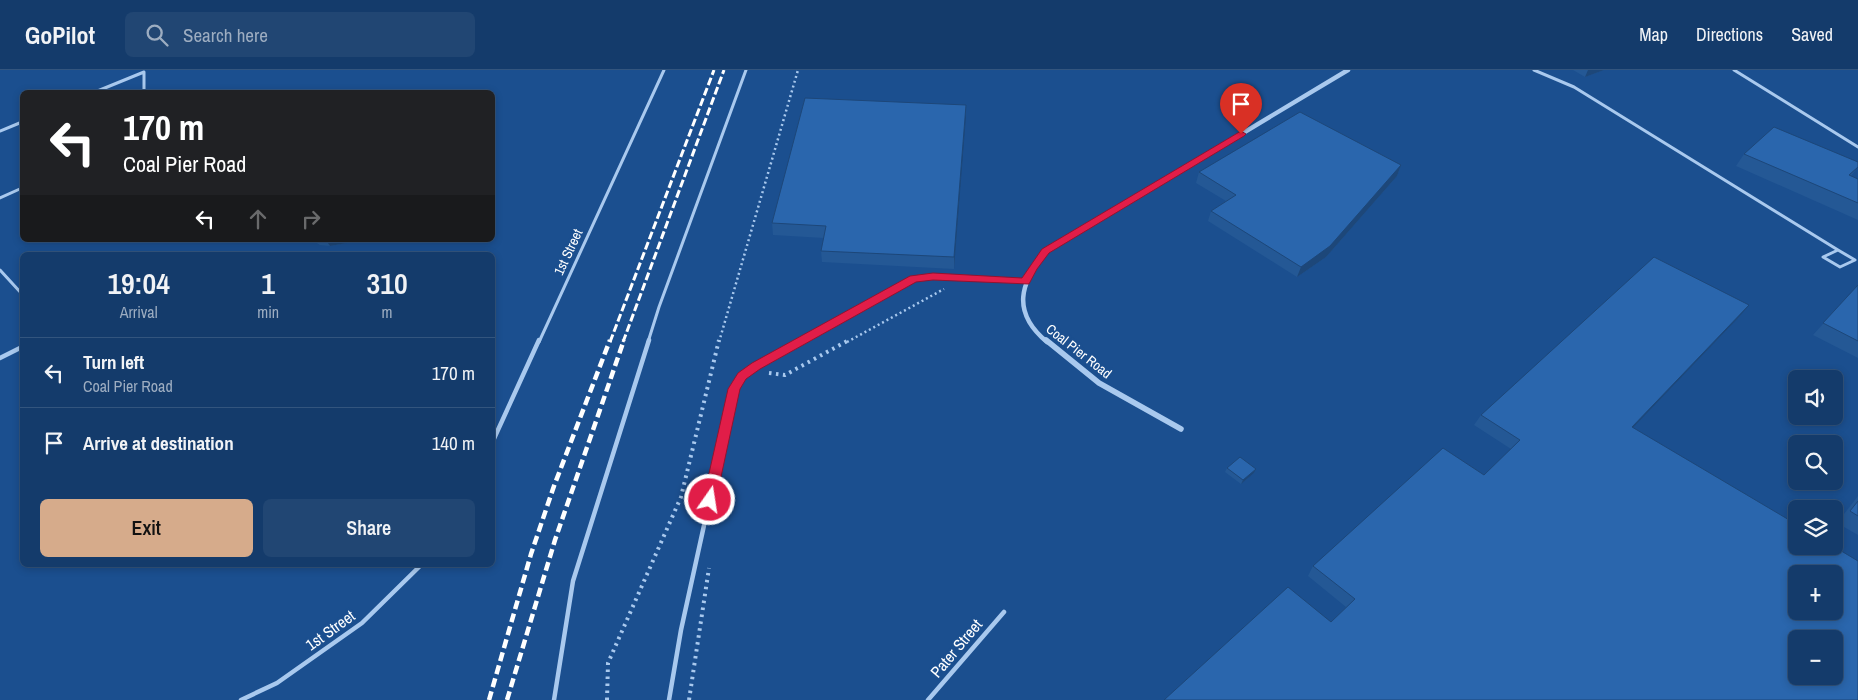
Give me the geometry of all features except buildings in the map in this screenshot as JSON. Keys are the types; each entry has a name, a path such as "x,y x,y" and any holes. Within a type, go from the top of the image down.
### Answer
{"street":[{"name":"Coal Pier Road","path":"1181,428 1099,382 1038,334 1025,315 1022,296 1025,282 1033,267 1046,251 1348,70"}],"lane":[{"name":"1st Street","path":"495,436 664,70"},
{"path":"554,700 574,581 659,307 746,70"},
{"path":"1534,70 1574,87 1855,260 1840,267 1823,258 1838,250"},
{"path":"1734,70 1858,147"},
{"path":"100,90 144,72 144,90"},
{"path":"0,131 20,123"},
{"path":"0,198 20,189"},
{"path":"0,270 20,292"},
{"path":"669,700 681,630 734,389 742,376 756,366 914,278 933,277 1025,282"},
{"path":"0,358 20,348"},
{"name":"1st Street","path":"241,700 277,682 362,623 419,567"},
{"name":"Pater Street","path":"928,700 1004,612"}],"path":[{"path":"607,700 608,663 681,497 723,323 798,70"},
{"path":"765,374 785,375 946,287"},
{"path":"689,700 709,566"}],"railway":[{"path":"610,342 714,70"},
{"path":"623,342 724,70"},
{"path":"489,700 531,554 554,486 610,340"},
{"path":"507,700 555,540 624,340"}],"route":[{"path":"710,500 734,389 742,376 756,366 914,278 933,277 1025,282 1033,267 1046,251 1241,134"}]}
